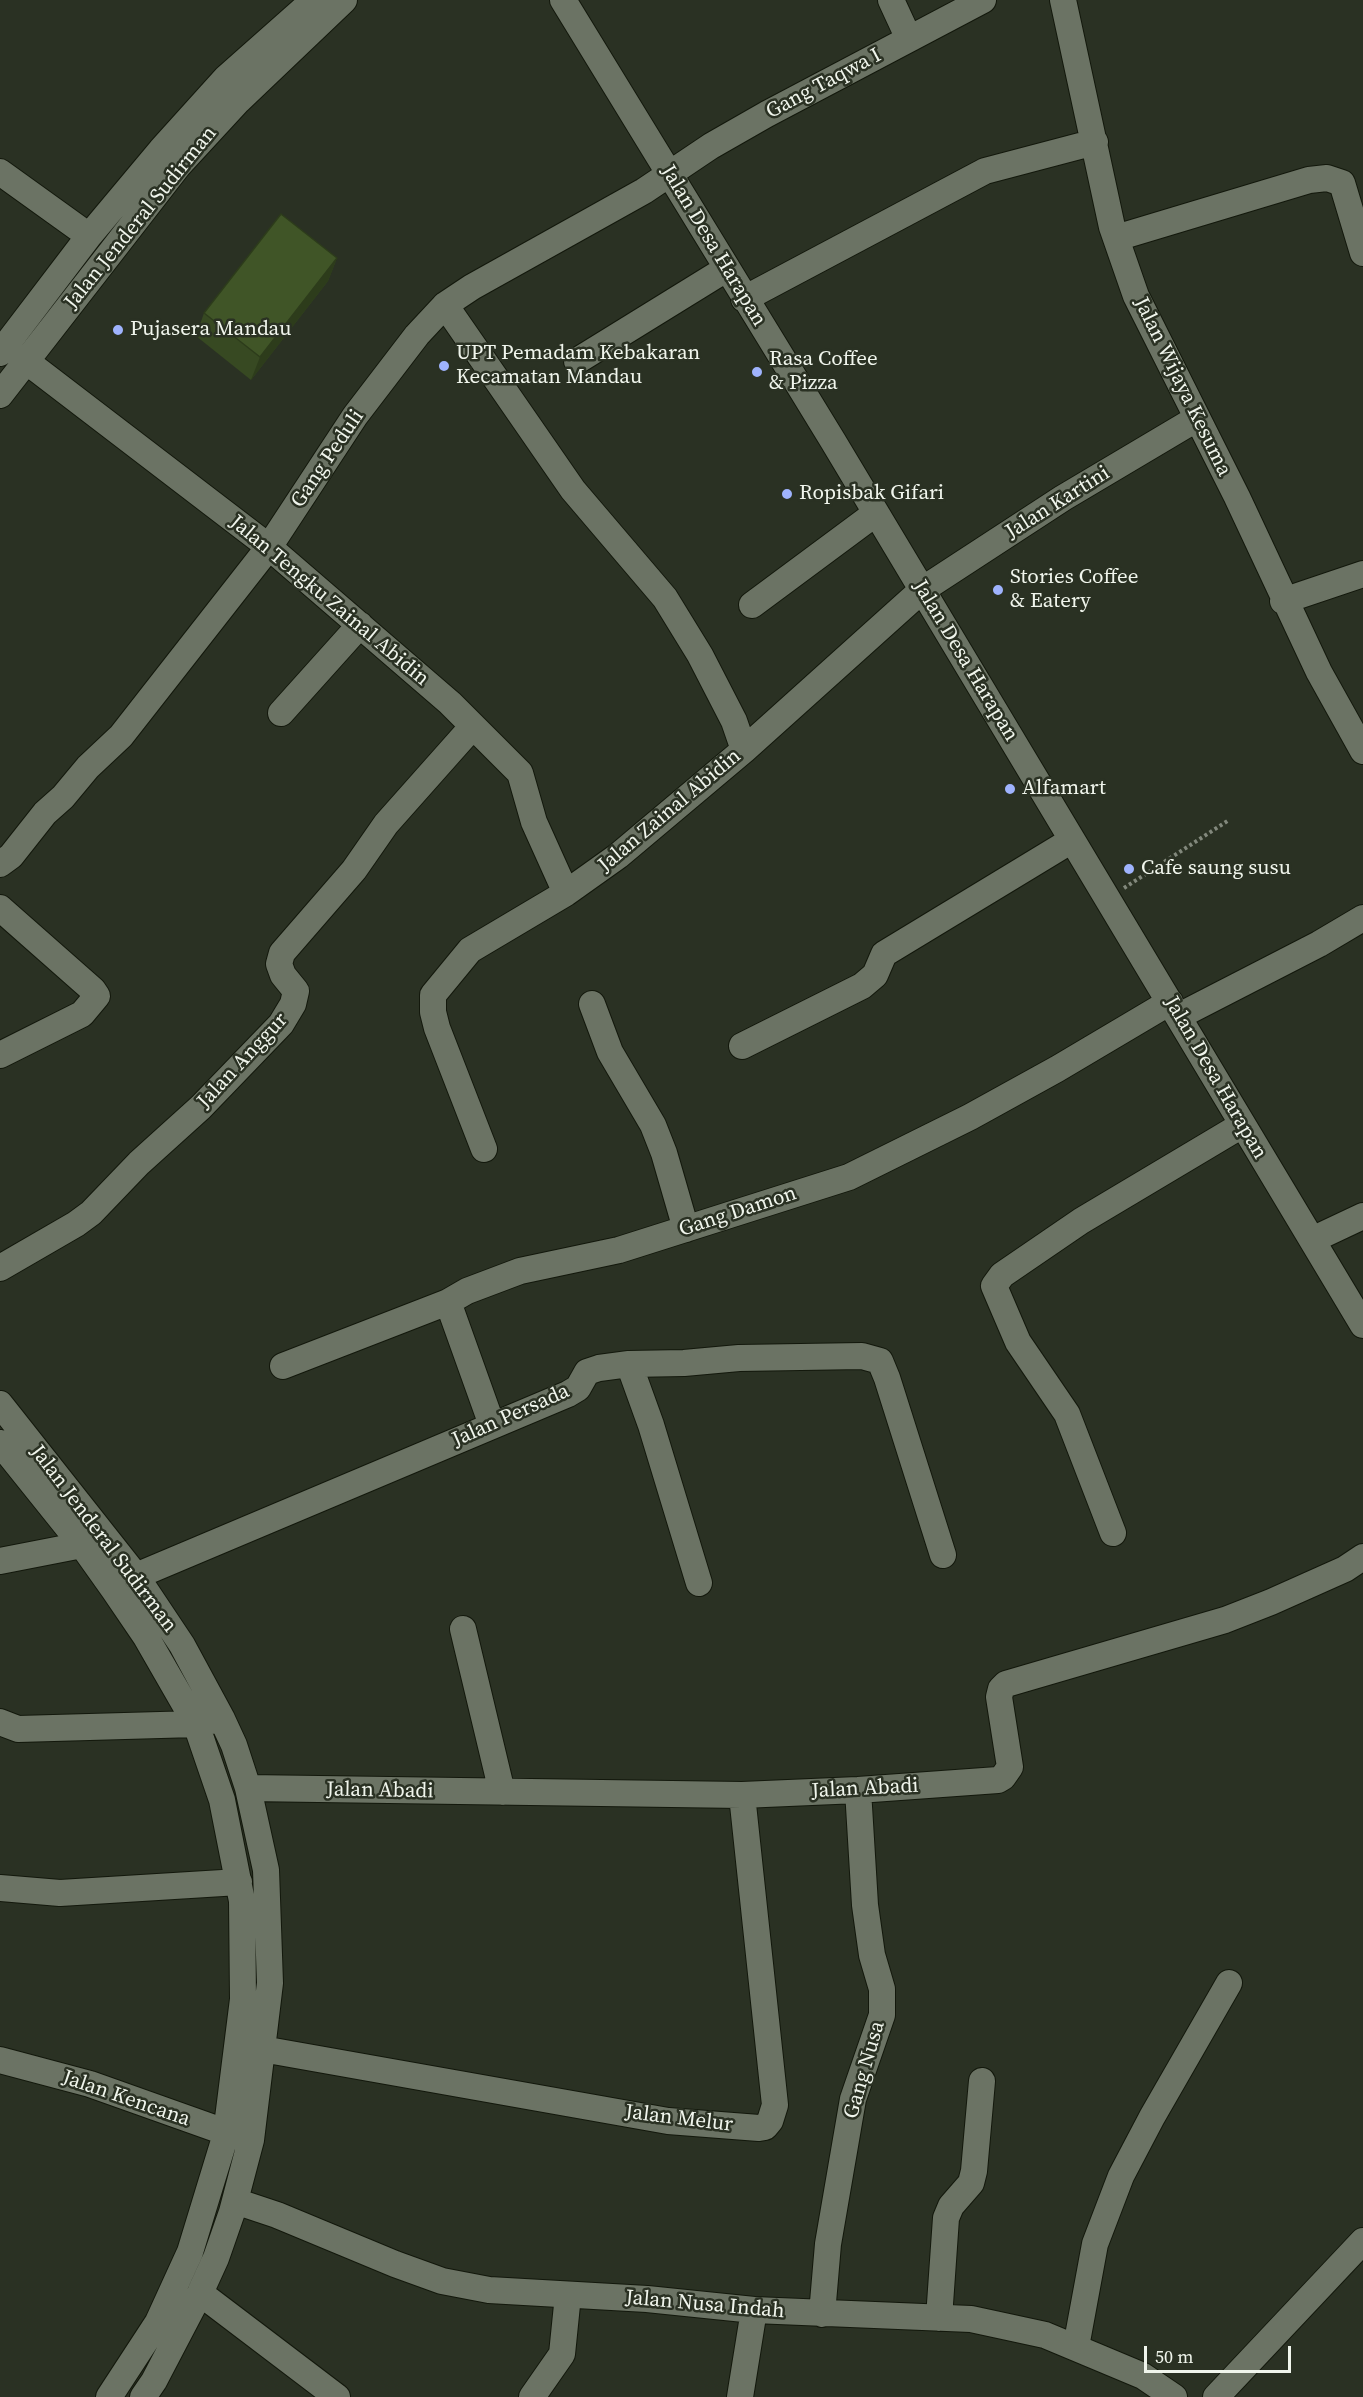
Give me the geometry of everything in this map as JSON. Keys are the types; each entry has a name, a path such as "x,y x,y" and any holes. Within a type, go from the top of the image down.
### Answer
{"street":[{"name":"Jalan Jenderal Sudirman","path":"0,395 225,78 314,0"},
{"name":"Jalan Jenderal Sudirman","path":"0,353 89,236 170,158 238,101 344,0"},
{"name":"Jalan Desa Harapan","path":"563,0 876,513 1363,1325"},
{"path":"891,0 909,39"},
{"name":"Gang Taqwa I","path":"669,175 711,146 767,114 983,0"},
{"name":"Jalan Wijaya Kesuma","path":"1063,0 1116,238 1136,296 1236,497 1318,672 1355,716 1363,751"},
{"path":"744,299 985,171 1095,142"},
{"path":"0,172 89,236"},
{"name":"Gang Peduli","path":"0,864 11,856 45,813 121,736 269,547 355,416 417,335 446,305 472,287 669,175"},
{"path":"1116,238 1309,180 1335,179 1342,183 1346,191 1363,253"},
{"path":"577,361 726,268"},
{"path":"446,305 573,490 665,598 700,655 734,721 744,750"},
{"name":"Jalan Tengku Zainal Abidin","path":"26,361 269,547 474,726 519,772 534,822 566,893"},
{"name":"Jalan Kartini","path":"922,590 1064,498 1196,419"},
{"path":"752,605 876,513"},
{"path":"1284,601 1363,574"},
{"name":"Jalan Zainal Abidin","path":"484,1149 436,1028 433,1012 434,995 470,950 566,893 618,856 744,750 922,590"},
{"path":"281,713 360,625"},
{"name":"Jalan Anggur","path":"0,1268 91,1213 139,1163 201,1107 281,1024 293,1004 296,991 283,975 279,964 282,953 354,870 386,824 474,726"},
{"path":"742,1046 862,986 875,975 884,954 1072,840"},
{"path":"0,908 98,996 82,1014 0,1055"},
{"path":"1174,1009 1319,944 1363,918"},
{"path":"592,1004 610,1052 653,1125 664,1153 686,1229"},
{"name":"Gang Damon","path":"283,1366 448,1302 520,1271 619,1250 849,1177 1174,1009"},
{"path":"1113,1533 1067,1414 1018,1342 994,1286 996,1280 1002,1275 1081,1221 1242,1125"},
{"path":"1312,1240 1363,1216"},
{"path":"448,1302 492,1425"},
{"name":"Jalan Persada","path":"136,1576 568,1394 578,1388 587,1372 599,1368 629,1364 862,1356 880,1361 887,1378 943,1554"},
{"path":"629,1364 651,1425 699,1583"},
{"name":"Jalan Jenderal Sudirman","path":"0,1404 136,1576 182,1645 234,1745 248,1788 266,1870 270,1983 251,2140 235,2201 216,2258 154,2381 143,2397"},
{"name":"Jalan Jenderal Sudirman","path":"0,1443 82,1545 146,1637 196,1724 222,1800 243,1901 243,1999 226,2134 190,2252 158,2322 109,2397"},
{"path":"0,1561 82,1545"},
{"name":"Jalan Abadi","path":"248,1788 742,1795 998,1780 1007,1773 1010,1767 999,1697 1003,1686 1225,1620 1324,1579 1363,1557"},
{"path":"463,1629 502,1792"},
{"path":"0,1722 18,1729 196,1724 222,1719"},
{"name":"Gang Nusa","path":"822,2314 828,2244 854,2099 882,2015 882,1989 872,1955 865,1905 858,1790"},
{"name":"Jalan Melur","path":"262,2049 668,2121 765,2127 770,2121 775,2105 742,1795"},
{"path":"0,1888 60,1893 238,1882"},
{"path":"1076,2347 1095,2244 1121,2176 1229,1983"},
{"name":"Jalan Kencana","path":"0,2060 90,2084 226,2134 251,2140"},
{"path":"939,2318 946,2218 951,2206 971,2183 982,2081"},
{"name":"Jalan Nusa Indah","path":"235,2201 277,2215 442,2281 489,2290 754,2310 970,2319 1045,2335 1143,2376 1174,2397"},
{"path":"1216,2397 1363,2241"},
{"path":"200,2293 337,2397"},
{"path":"532,2397 562,2354 568,2295"},
{"path":"741,2397 754,2310"}],"path":[{"path":"1108,898 1230,820"}],"building":[{"path":"281,214 337,258 260,357 204,313"}],"place":[{"name":"Pujasera Mandau","path":"118,330"},
{"name":"UPT Pemadam Kebakaran Kecamatan Mandau","path":"444,366"},
{"name":"Rasa Coffee & Pizza","path":"757,372"},
{"name":"Ropisbak Gifari","path":"787,494"},
{"name":"Stories Coffee & Eatery","path":"998,590"},
{"name":"Alfamart","path":"1010,789"},
{"name":"Cafe saung susu","path":"1129,869"}]}
